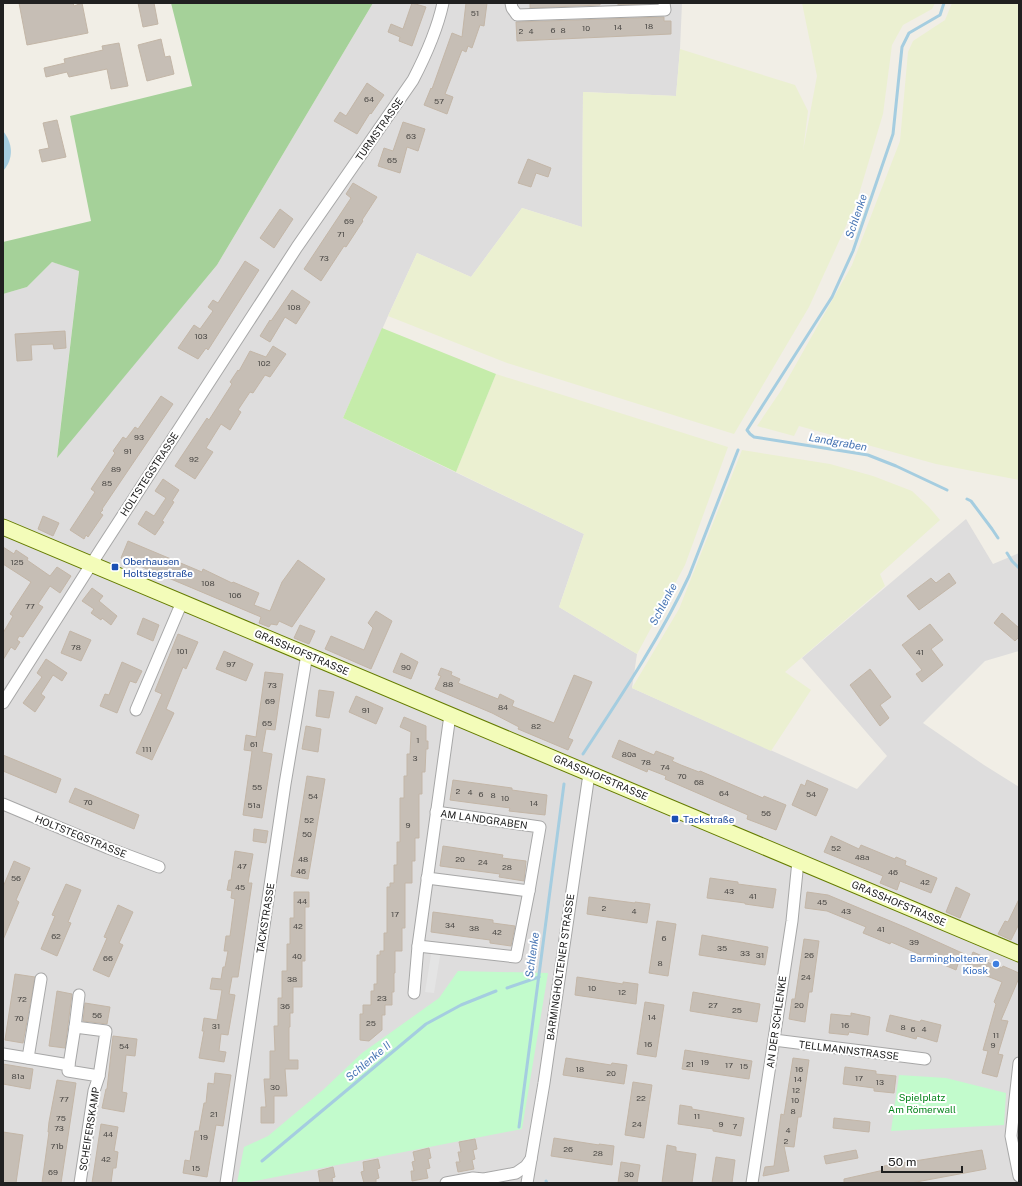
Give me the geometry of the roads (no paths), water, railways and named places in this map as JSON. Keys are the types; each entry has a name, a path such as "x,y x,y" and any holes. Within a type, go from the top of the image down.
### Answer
{"street":[{"name":"TURMSTRASSE","path":"297,247 413,80 428,51 440,20 444,3"},
{"path":"511,3 512,8 517,15 665,10 664,3"},
{"name":"HOLTSTEGSTRASSE","path":"3,703 297,247"},
{"name":"GRASSHOFSTRASSE","path":"3,527 589,774 680,810 1019,954"},
{"path":"136,710 182,602"},
{"name":"TACKSTRASSE","path":"226,1183 285,784 306,654"},
{"name":"AM LANDGRABEN","path":"414,992 418,946 450,715"},
{"name":"BARMINGHOLTENER STRASSE","path":"527,1183 547,1061 589,774"},
{"name":"HOLTSTEGSTRASSE","path":"3,804 108,848 159,867"},
{"name":"AM LANDGRABEN","path":"418,946 516,957 540,827 436,812"},
{"name":"AN DER SCHLENKE","path":"752,1183 792,921 798,861"},
{"path":"427,878 529,891"},
{"path":"28,1058 41,979"},
{"path":"69,1065 79,995"},
{"name":"SCHEIFERSKAMP","path":"75,1027 106,1031 99,1076 94,1091 80,1183"},
{"name":"TELLMANNSTRASSE","path":"774,1040 925,1059"},
{"name":"SCHEIFERSKAMP","path":"3,1054 69,1065 68,1071 99,1076"},
{"path":"1019,1063 1011,1136 1019,1176"},
{"path":"446,1183 473,1178 484,1179 516,1173 526,1166 531,1159"}],"water":[{"path":"3,131 9,141 11,151 7,166 3,171"}],"waterway":[{"name":"Schlenke","path":"944,3 940,15 909,33 902,47 893,134 853,251 832,297 747,430 754,437 868,455 896,466 947,490"},
{"name":"Schlenke","path":"583,754 666,622 678,599 689,576 738,450"},
{"name":"Landgraben","path":"967,499 971,501 998,538"},
{"name":"Landgraben","path":"1007,553 1019,568"},
{"name":"Schlenke","path":"519,1127 564,784"},
{"name":"Schlenke II","path":"507,988 539,977"},
{"name":"Schlenke II","path":"262,1161 426,1024 461,1005 496,991"}],"place":[{"name":"Oberhausen Holtstegstraße","path":"115,567"},
{"name":"Tackstraße","path":"675,819"},
{"name":"Barmingholtener Kiosk","path":"996,964"}],"park label":[{"name":"Spielplatz Am Römerwall","path":"922,1102"}]}
